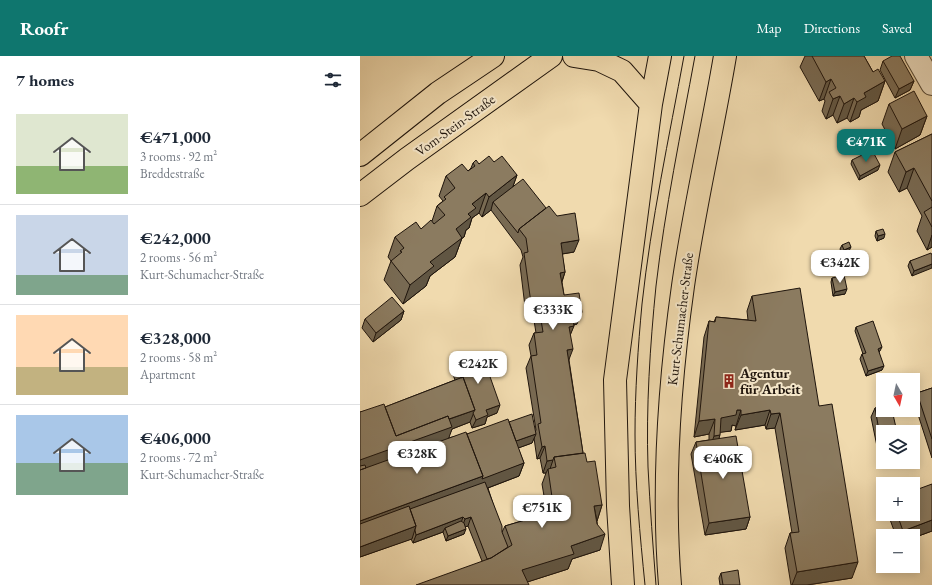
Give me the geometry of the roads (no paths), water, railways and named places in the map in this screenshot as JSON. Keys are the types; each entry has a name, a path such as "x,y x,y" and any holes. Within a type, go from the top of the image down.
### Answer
{"main road":[{"path":"360,155 438,93 493,56"},
{"path":"551,56 570,56"},
{"name":"Vom-Stein-Straße","path":"360,195 407,159 551,56"},
{"path":"574,56 599,60 622,71 651,104"},
{"path":"623,585 618,506 615,380 651,104 660,56"},
{"name":"Kurt-Schumacher-Straße","path":"670,585 667,469 672,376 691,238 725,56"},
{"path":"720,89 739,56"}],"street":[{"path":"916,56 932,84"}],"tram line":[{"path":"645,585 638,510 635,453 639,336 650,242 684,56"},
{"path":"656,585 648,467 648,399 652,331 656,286 664,228 695,56"}],"place":[{"name":"Agentur für Arbeit","path":"729,381"}]}
